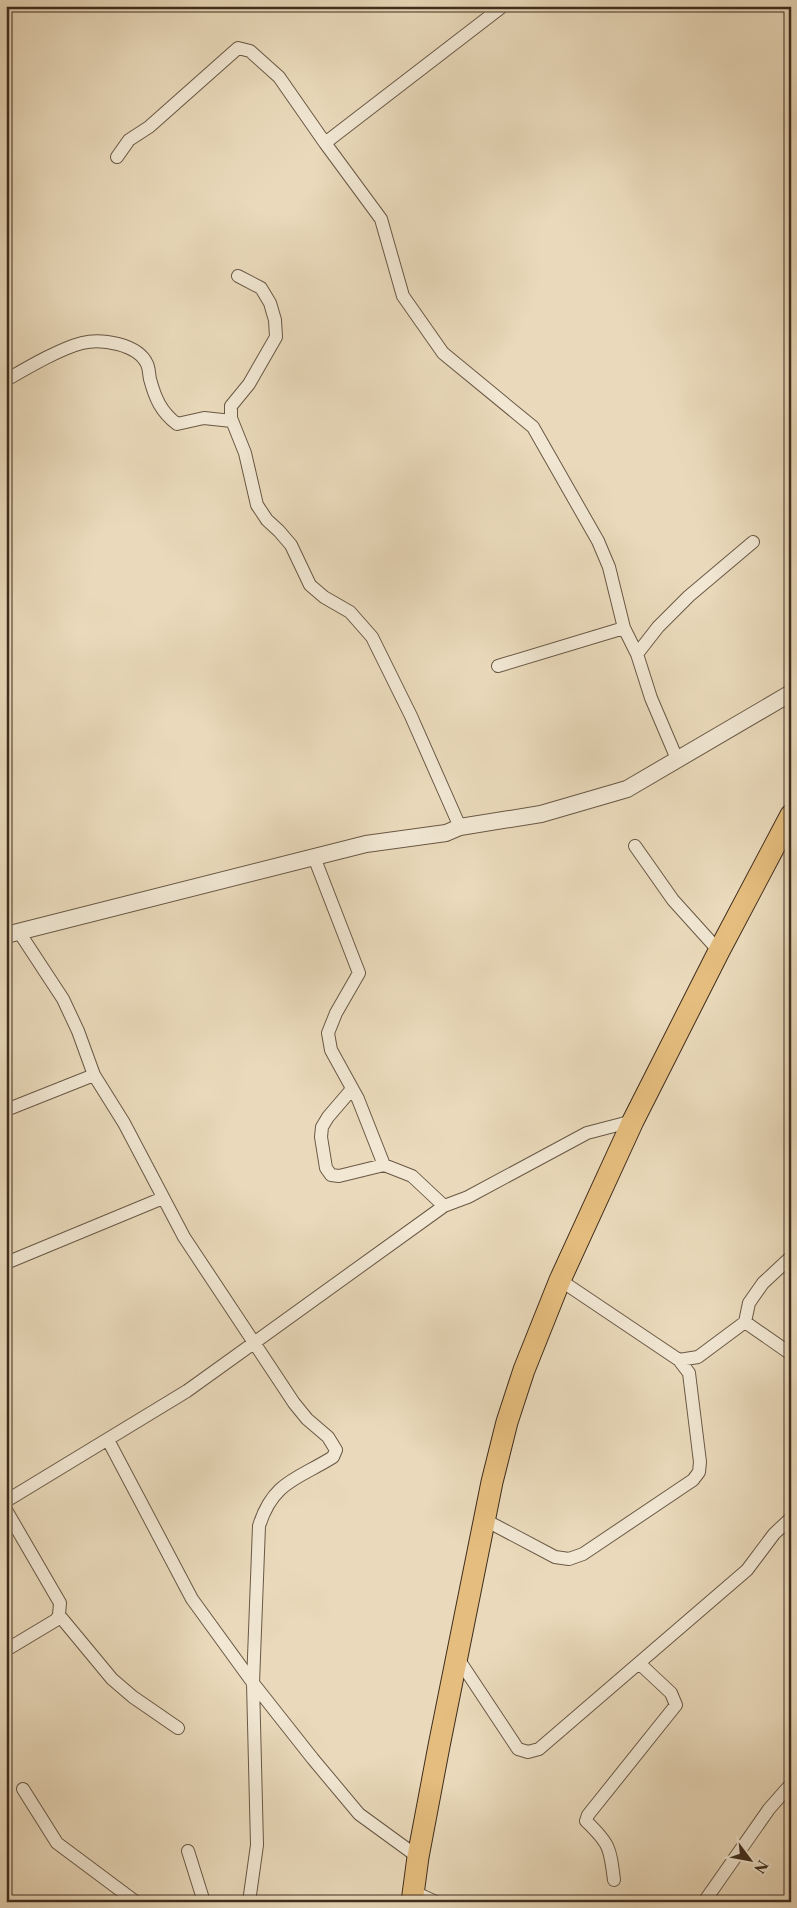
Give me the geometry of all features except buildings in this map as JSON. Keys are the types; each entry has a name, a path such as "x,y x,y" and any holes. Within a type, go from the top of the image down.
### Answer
{"highway":[{"path":"413,1897 418,1857 457,1657 507,1422 546,1312 632,1121 718,951 791,816"}],"street":[{"path":"325,143 503,6"},
{"path":"117,157 129,140 149,127 238,48 250,50 279,78 381,219 403,296 443,353 533,427 598,541 608,567 624,628 637,654 651,698 677,760"},
{"path":"238,276 261,288 270,304 275,320 276,337 248,384 231,406 232,421 245,454 258,505 267,520 291,546 310,585 324,597 350,612 372,637 460,826"},
{"path":"6,380 42,360 84,342 124,344 142,356 148,365 160,407 177,424 204,418 232,421"},
{"path":"637,654 658,627 689,596 753,542"},
{"path":"498,666 624,628"},
{"path":"249,1902 257,1845 253,1683 259,1526 270,1502 286,1483 333,1457 336,1450 328,1437 307,1419 294,1403 184,1237 124,1124 94,1075 78,1031 63,999 13,933 366,844 446,833 460,826 540,814 627,789 791,693"},
{"path":"635,846 673,900 718,951"},
{"path":"314,857 359,973 336,1012 328,1033 331,1050 352,1089 384,1165"},
{"path":"6,1110 94,1075"},
{"path":"352,1089 322,1127 321,1137 326,1168 331,1175 339,1176 384,1165 412,1176 444,1206"},
{"path":"6,1501 187,1391 444,1206 468,1197 586,1133 632,1121"},
{"path":"6,1263 163,1198"},
{"path":"689,1373 698,1357 745,1322 749,1303 763,1283 791,1257"},
{"path":"485,1520 555,1557 569,1558 583,1554 693,1480 699,1472 700,1462 689,1373 679,1360 560,1280"},
{"path":"745,1322 791,1354"},
{"path":"679,1360 698,1357"},
{"path":"108,1440 192,1599 253,1683 359,1814 418,1857"},
{"path":"6,1510 60,1603 60,1615 56,1620 6,1650"},
{"path":"457,1657 518,1749 528,1752 539,1749 747,1570 774,1534 791,1518"},
{"path":"60,1615 112,1679 133,1697 178,1728"},
{"path":"614,1880 610,1851 606,1842 586,1821 588,1815 676,1705 671,1693 639,1663"},
{"path":"704,1902 769,1809 791,1784"},
{"path":"23,1789 57,1843 136,1902"},
{"path":"188,1851 204,1902"},
{"path":"413,1897 436,1902"}]}
